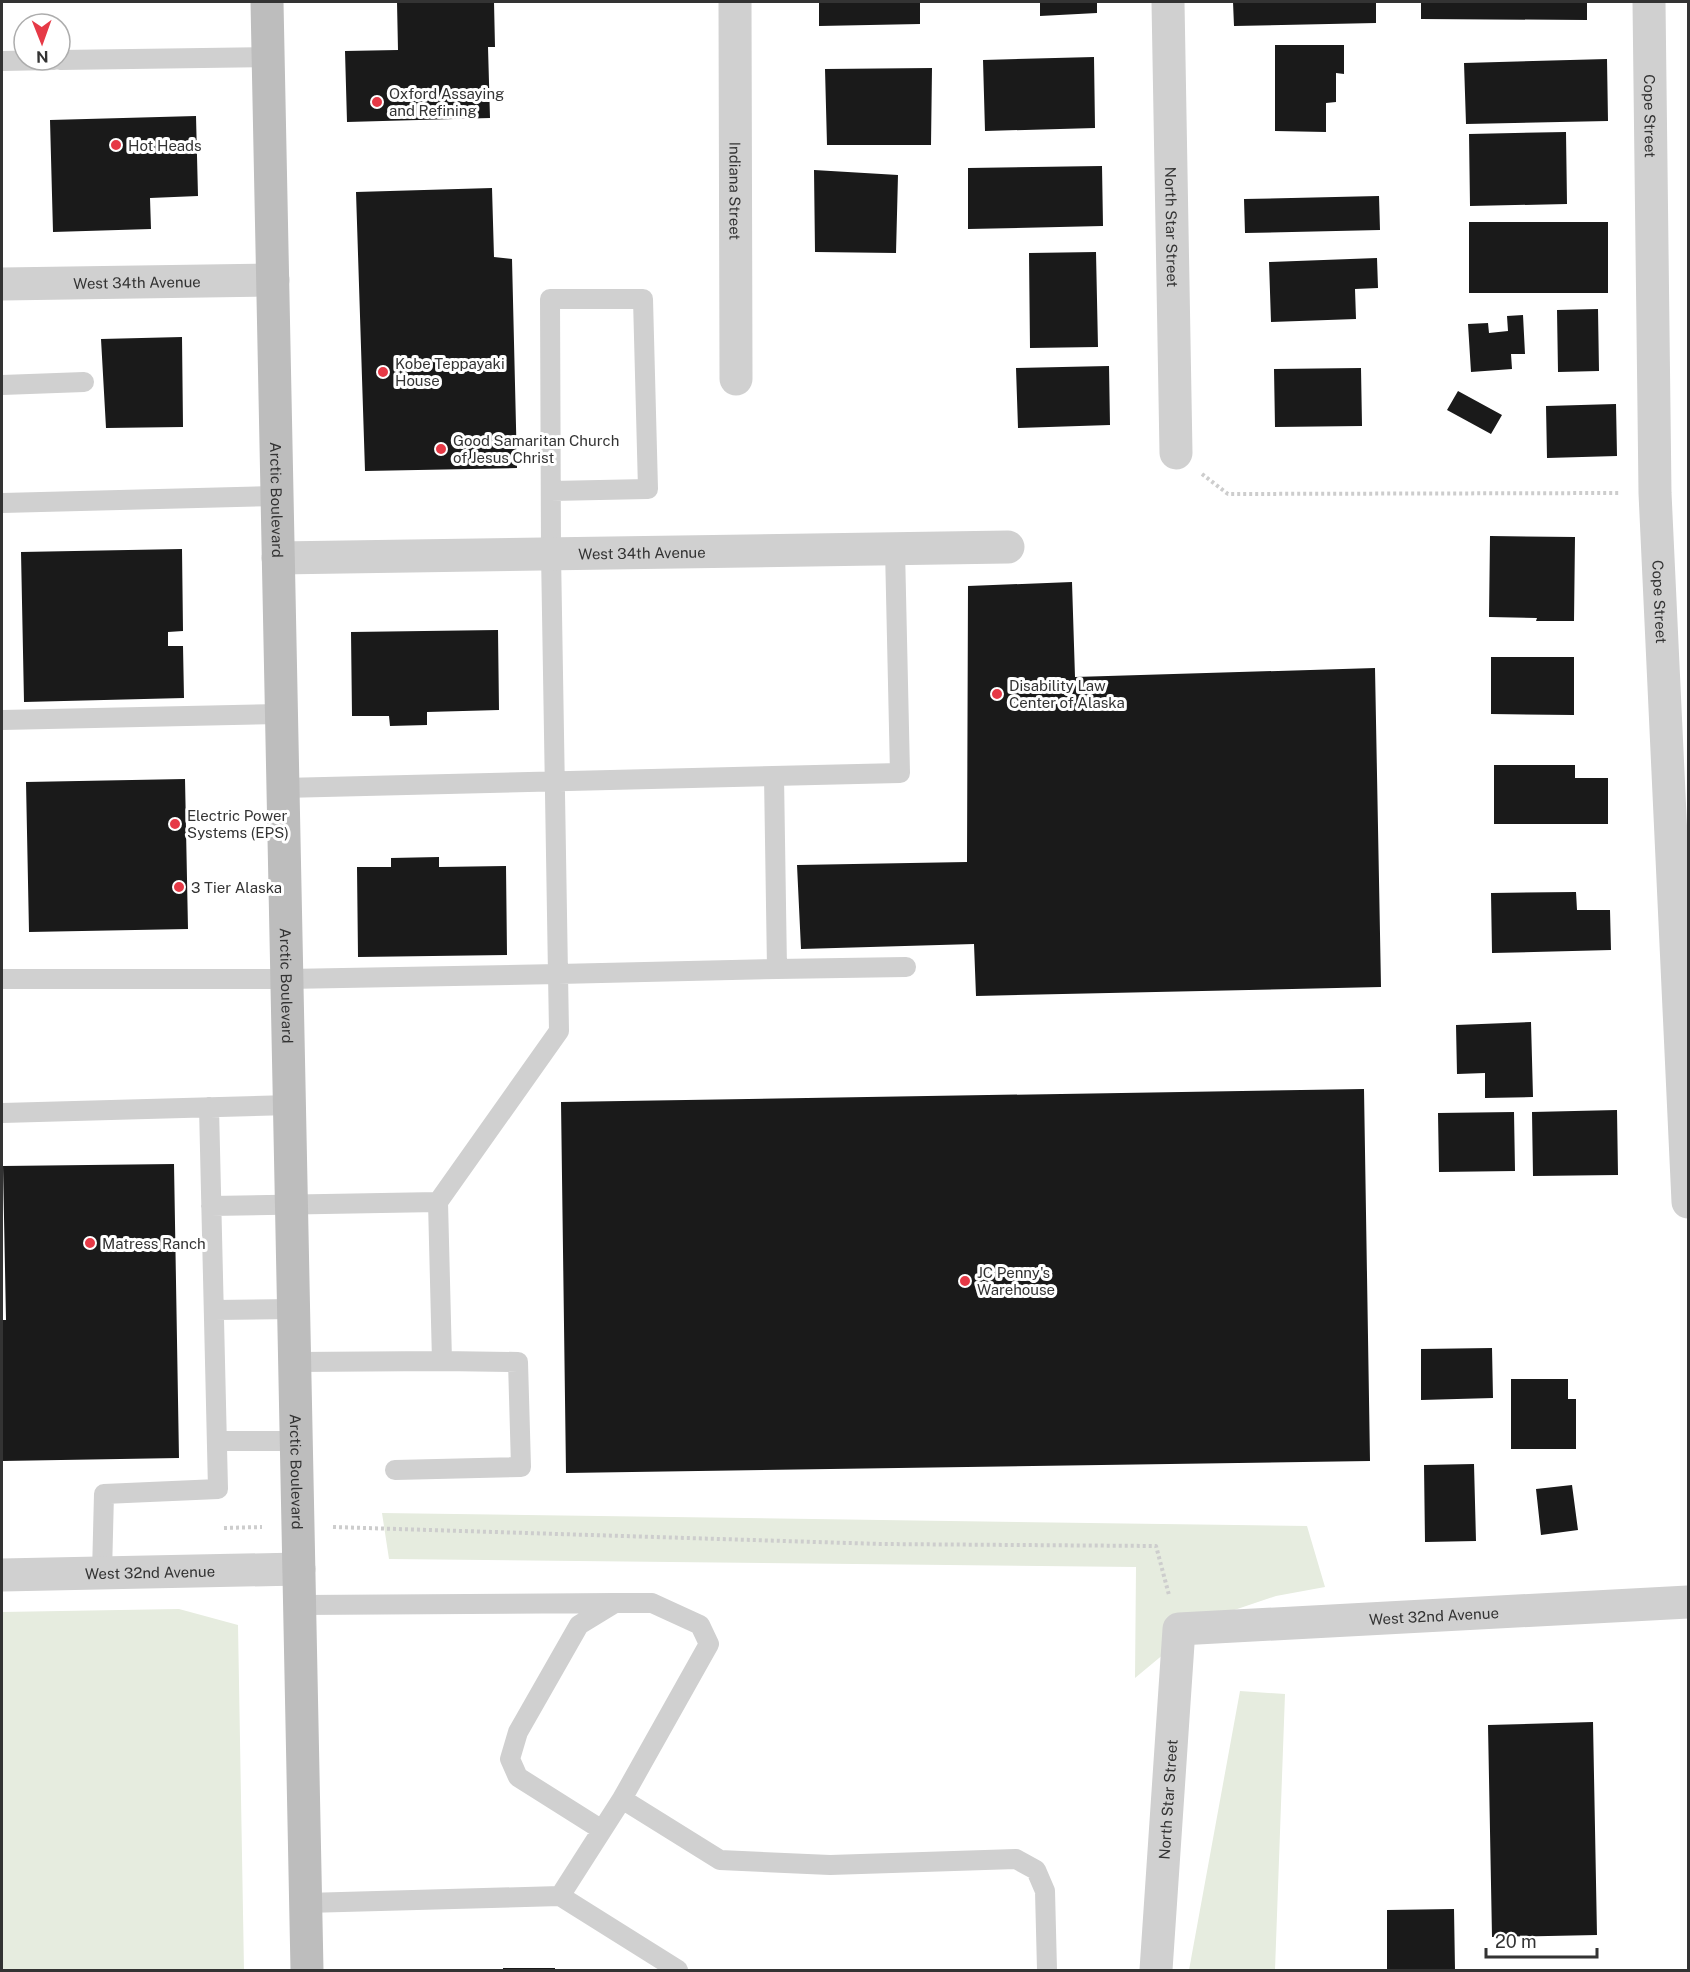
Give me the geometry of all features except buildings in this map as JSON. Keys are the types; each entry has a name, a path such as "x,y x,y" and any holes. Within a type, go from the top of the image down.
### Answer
{"main road":[{"name":"Arctic Boulevard","path":"267,2 307,1971"}],"street":[{"name":"Indiana Street","path":"735,2 736,379"},
{"name":"North Star Street","path":"1168,2 1176,453"},
{"name":"Cope Street","path":"1649,2 1655,493 1689,1202"},
{"name":"West 34th Avenue","path":"2,284 273,280"},
{"name":"West 34th Avenue","path":"278,558 1008,547"},
{"name":"West 32nd Avenue","path":"2,1575 299,1569"},
{"name":"West 32nd Avenue","path":"1179,1629 1689,1602"},
{"name":"North Star Street","path":"1156,1971 1179,1629"}],"lane":[{"path":"72,60 268,57"},
{"path":"442,1361 438,1202 560,1031 551,553 550,299 643,298 648,489 551,491"},
{"path":"2,385 84,382"},
{"path":"2,503 277,496"},
{"path":"283,788 900,773 895,549"},
{"path":"2,720 282,714"},
{"path":"774,776 777,969"},
{"path":"2,979 287,979 906,967"},
{"path":"2,1113 290,1105"},
{"path":"102,1573 104,1494 218,1489 209,1107"},
{"path":"211,1206 438,1202"},
{"path":"214,1310 294,1309"},
{"path":"295,1362 518,1362 521,1467 394,1470"},
{"path":"217,1441 297,1441"},
{"path":"602,1830 518,1777 510,1759 518,1732 579,1625 615,1603"},
{"path":"300,1605 652,1603 700,1625 709,1644 622,1799 560,1896"},
{"path":"622,1799 720,1860 830,1865 1016,1859 1036,1870 1046,1891 1047,1971"},
{"path":"306,1903 560,1896 678,1971"}],"path":[{"path":"1176,453 1228,494 1655,493"},
{"path":"338,1527 881,1544 1156,1546 1179,1629"}],"shaded area":[{"path":"382,1513 1307,1526 1325,1587 1276,1596 1181,1628 1194,1629 1135,1678 1136,1567 389,1559"},
{"path":"179,1609 238,1625 244,1970 2,1970 2,1612"},
{"path":"1240,1691 1285,1694 1275,1970 1189,1970"}],"place":[{"name":"Oxford Assaying and Refining","path":"377,102"},
{"name":"Hot Heads","path":"116,145"},
{"name":"Kobe Teppayaki House","path":"383,372"},
{"name":"Good Samaritan Church of Jesus Christ","path":"441,449"},
{"name":"Disability Law Center of Alaska","path":"997,694"},
{"name":"Electric Power Systems (EPS)","path":"175,824"},
{"name":"3 Tier Alaska","path":"179,887"},
{"name":"Matress Ranch","path":"90,1243"},
{"name":"JC Penny's Warehouse","path":"965,1281"}]}
